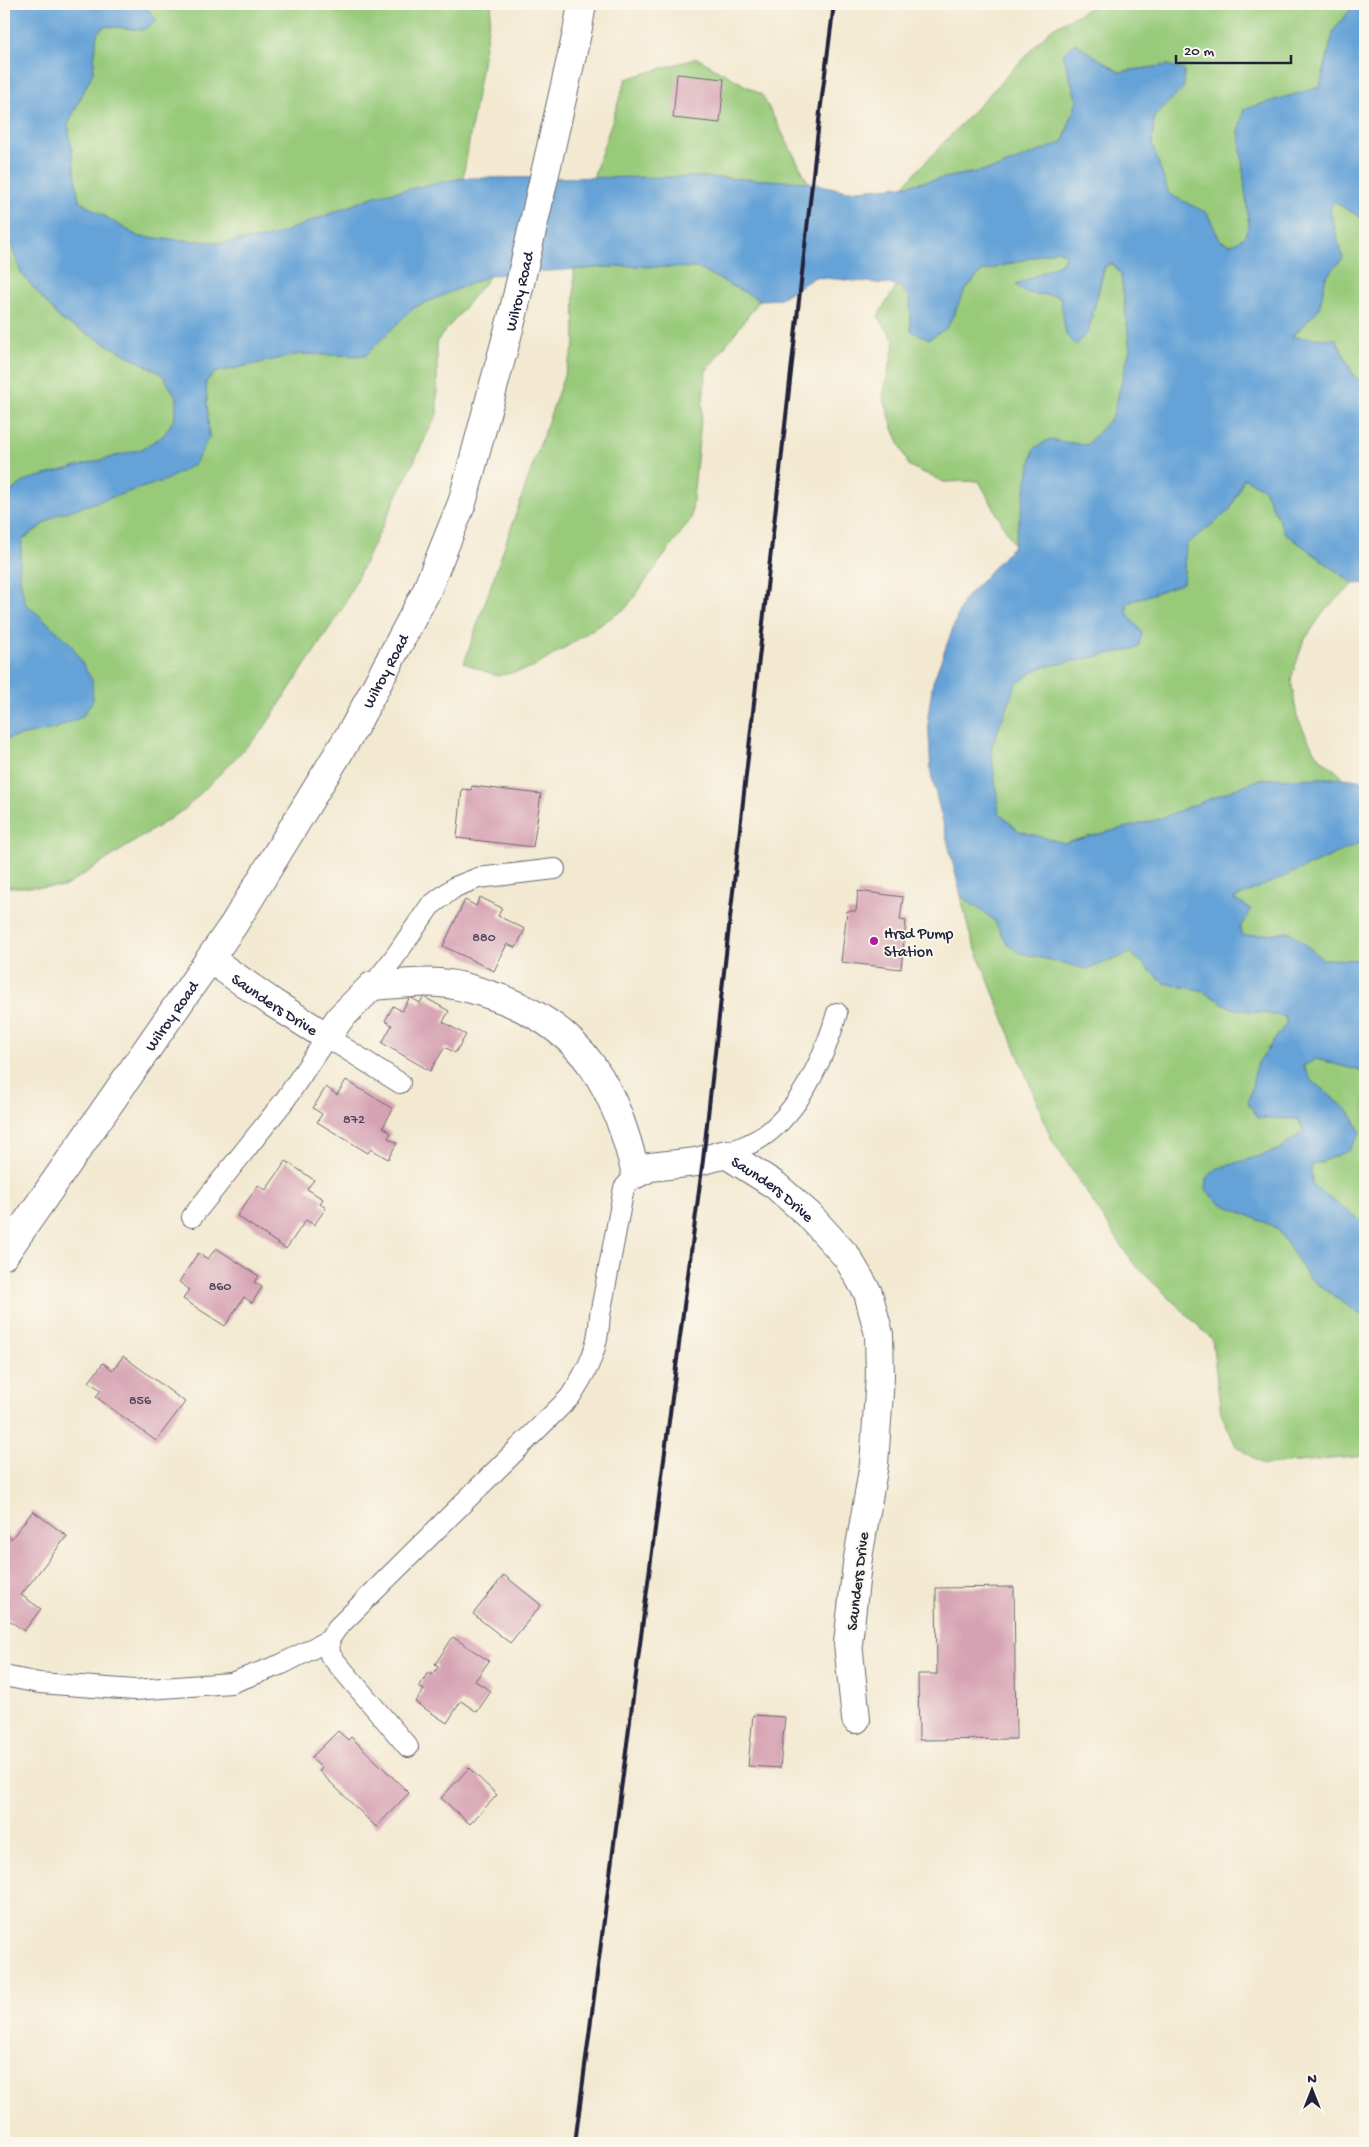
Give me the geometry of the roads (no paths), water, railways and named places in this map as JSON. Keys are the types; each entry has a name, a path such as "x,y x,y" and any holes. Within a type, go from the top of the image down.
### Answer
{"main road":[{"name":"Wilroy Road","path":"4,1256 234,924 355,726 426,592 462,503 513,314 577,34 582,4"},
{"name":"Saunders Drive","path":"210,958 273,1003 327,1037 340,1018 372,986"},
{"path":"372,986 439,983 479,990 525,1008 561,1031 586,1055 612,1098 626,1135 636,1174"},
{"name":"Saunders Drive","path":"636,1174 650,1167 696,1162 726,1154 774,1185 809,1215 847,1257 868,1294 878,1334 880,1377 874,1464 856,1564 848,1643 856,1719"}],"lane":[{"path":"372,986 430,906 455,887 478,878 555,869"},
{"path":"726,1154 762,1138 772,1130 794,1105 818,1066 836,1013"},
{"path":"192,1217 285,1100 327,1037 400,1083"},
{"path":"4,1676 39,1683 135,1690 231,1683 282,1664 329,1640 337,1628 570,1397 588,1368 599,1336 600,1315 624,1188 636,1174"},
{"path":"329,1640 330,1655 408,1747"}],"water":[{"path":"4,4 144,4 157,21 143,30 105,26 97,33 93,72 68,124 79,201 139,237 224,243 271,237 375,196 463,178 700,177 808,182 847,191 903,186 997,168 1063,142 1077,101 1063,54 1075,43 1119,72 1168,65 1184,70 1184,87 1154,117 1152,144 1169,194 1207,213 1220,240 1231,245 1244,237 1249,226 1239,131 1244,109 1320,87 1334,30 1355,4 1365,4 1365,220 1333,201 1330,212 1343,258 1326,277 1319,309 1291,337 1336,339 1354,376 1365,384 1365,583 1354,584 1285,533 1264,489 1244,478 1230,510 1186,545 1183,583 1127,603 1127,613 1142,633 1138,648 1039,668 1016,684 991,748 999,813 1019,831 1064,843 1156,820 1260,779 1344,778 1365,781 1365,841 1233,899 1251,909 1240,928 1243,936 1290,932 1323,959 1365,960 1365,1072 1316,1059 1303,1066 1311,1080 1349,1111 1361,1133 1348,1151 1311,1166 1312,1185 1365,1224 1365,1318 1309,1278 1277,1228 1218,1202 1206,1190 1207,1178 1216,1169 1279,1150 1304,1131 1298,1119 1258,1118 1248,1103 1257,1064 1286,1024 1286,1017 1232,1008 1200,990 1164,983 1131,953 1087,969 1020,953 1007,944 994,920 961,896 931,774 928,715 933,682 963,601 1014,545 1034,448 1049,440 1087,445 1113,416 1130,349 1121,275 1112,263 1104,267 1088,332 1076,345 1066,335 1060,296 1026,293 1016,285 1062,263 1066,254 1058,250 981,272 965,290 947,328 929,339 911,331 910,298 897,285 815,277 779,299 760,300 697,268 622,266 491,275 413,308 365,356 300,354 214,373 206,382 209,437 195,464 166,480 56,515 22,540 19,574 25,603 71,644 92,680 93,700 82,717 54,729 4,739 4,496 27,480 142,449 163,436 174,419 177,398 162,374 60,319 21,273 4,225"}],"railway":[{"path":"575,2143 703,1160 820,112 834,4"}],"place":[{"name":"Hrsd Pump Station","path":"874,941"}]}
